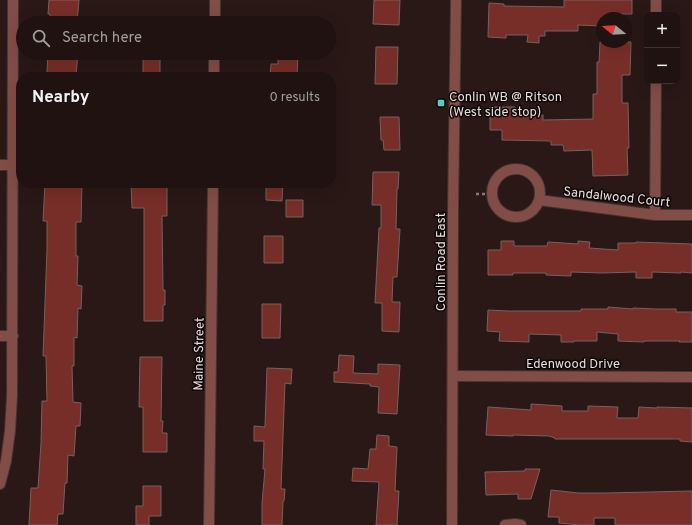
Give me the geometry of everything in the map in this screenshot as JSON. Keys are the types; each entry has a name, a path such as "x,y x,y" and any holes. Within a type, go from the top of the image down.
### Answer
{"street":[{"path":"0,484 6,461 10,431 12,396 13,0"},
{"path":"214,16 215,0"},
{"name":"Conlin Road East","path":"452,525 453,210 456,0"},
{"path":"656,0 656,12"},
{"path":"214,60 214,72"},
{"path":"655,215 656,84"},
{"path":"0,165 13,165"},
{"path":"514,169 524,170 533,175 538,184 540,194 538,204 531,212 524,216 516,217 508,216 501,212 495,206 492,194 492,188 496,179 504,172 514,169"},
{"name":"Maine Street","path":"210,525 213,188"},
{"name":"Sandalwood Court","path":"539,200 655,215 692,215"},
{"path":"0,336 13,336"},
{"name":"Edenwood Drive","path":"453,376 692,377"},
{"path":"506,525 521,525"}],"path":[{"path":"476,194 492,194"}],"building":[{"path":"49,0 79,0 78,16 50,16 50,14 48,14"},
{"path":"374,0 400,0 399,25 373,24"},
{"path":"564,0 632,0 632,12 596,12 596,26 578,25 578,31 545,31 545,36 539,36 539,43 527,42 528,35 506,35 506,38 488,37 489,3 504,4 504,6 564,7"},
{"path":"376,47 398,47 397,84 375,84"},
{"path":"600,48 631,48 630,75 622,75 622,103 628,103 628,175 593,176 592,150 564,151 563,145 551,145 551,141 502,140 502,130 490,130 490,107 515,107 515,111 539,111 539,115 543,115 543,120 593,119 593,94 597,94 597,62 599,62"},
{"path":"48,60 77,60 76,72 47,72"},
{"path":"143,60 160,60 160,72 143,72"},
{"path":"278,60 298,60 297,72 270,72 271,64 278,64"},
{"path":"380,117 399,117 400,150 384,150 383,140 381,140"},
{"path":"373,172 399,172 396,229 400,229 397,277 393,277 392,302 400,302 399,332 382,331 382,303 375,303 379,228 381,228 381,205 372,205"},
{"path":"45,188 82,188 81,222 76,222 76,256 78,256 77,285 82,286 81,309 78,308 77,338 74,337 74,366 72,366 73,402 81,403 80,426 76,426 74,456 68,455 67,483 65,483 63,514 58,514 57,525 29,525 31,488 38,488 42,401 47,401 46,356 43,356 47,221 43,221"},
{"path":"131,188 167,188 167,216 162,216 163,290 165,290 163,321 144,321 144,208 132,208"},
{"path":"266,188 283,188 282,201 266,200"},
{"path":"286,200 303,200 303,217 286,217"},
{"path":"264,236 283,236 283,263 264,263"},
{"path":"501,241 514,241 514,246 547,246 548,242 578,244 578,241 590,242 589,248 618,250 618,243 636,242 692,244 692,273 652,272 652,278 636,278 636,272 571,272 571,276 546,275 546,273 488,275 488,250 501,250"},
{"path":"262,304 281,304 280,338 262,338"},
{"path":"608,307 633,309 676,309 676,312 692,312 692,342 618,341 618,334 597,332 597,341 561,342 561,335 529,334 529,342 499,341 500,332 487,331 488,310 581,311 581,309 608,309"},
{"path":"339,355 354,356 353,373 378,374 378,364 400,365 397,414 378,413 379,387 370,386 370,384 334,382 334,372 338,372"},
{"path":"140,357 162,357 161,421 163,421 162,433 167,433 167,452 143,452 143,407 139,407"},
{"path":"267,368 292,369 291,384 285,383 281,489 285,489 282,525 262,525 265,469 263,469 264,441 254,441 254,426 265,427"},
{"path":"531,404 562,406 562,411 588,411 588,406 618,407 617,418 638,418 639,407 692,408 692,442 680,441 680,439 555,439 549,436 486,435 488,407 531,410"},
{"path":"377,435 389,436 389,446 397,447 395,491 399,491 397,525 376,525 379,482 352,481 353,468 368,469 370,449 376,449"},
{"path":"525,469 540,469 531,499 518,499 518,494 486,495 485,472 525,471"},
{"path":"143,486 161,486 161,516 149,516 149,525 136,525 136,506 143,506"},
{"path":"551,490 578,493 692,491 692,525 615,525 615,518 594,518 594,525 559,523 559,517 548,517"}],"place":[{"name":"Conlin WB @ Ritson (West side stop)","path":"441,103"}]}
